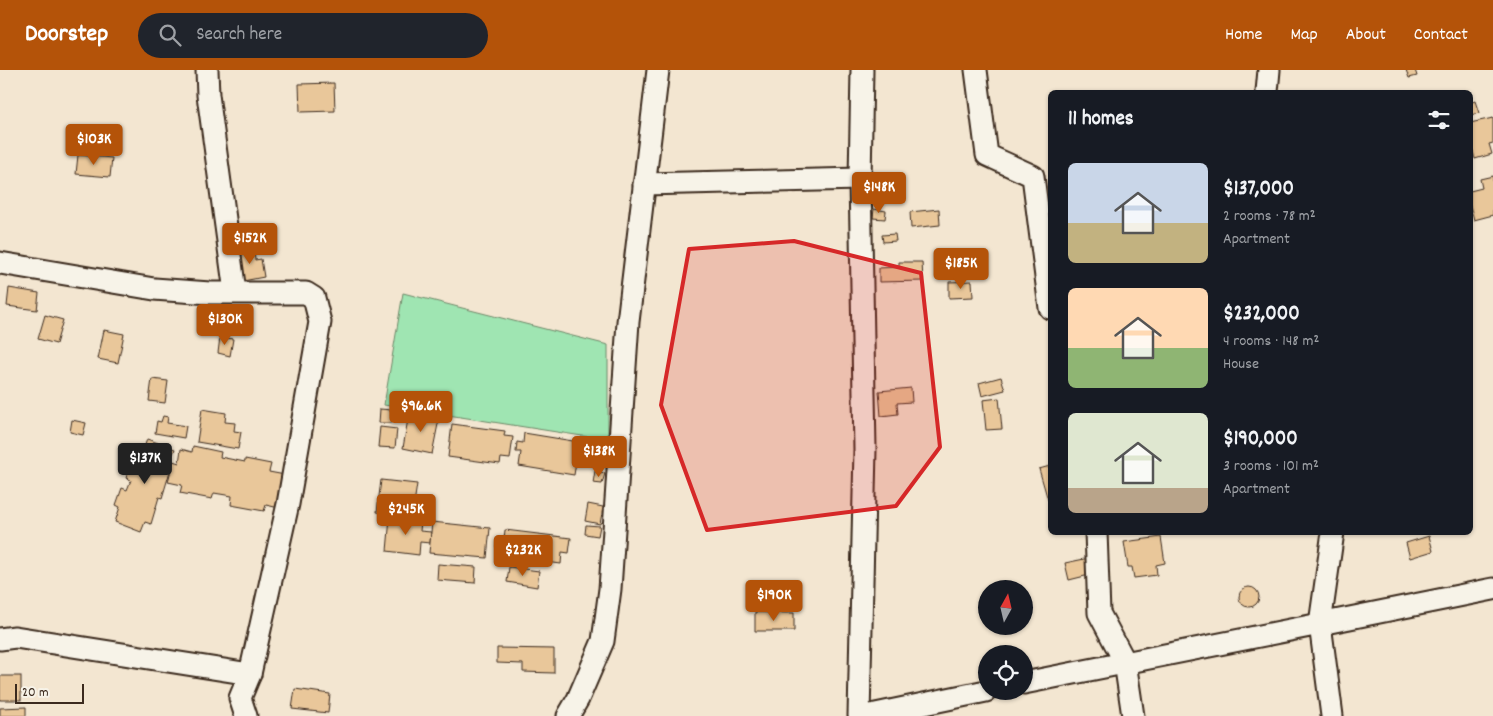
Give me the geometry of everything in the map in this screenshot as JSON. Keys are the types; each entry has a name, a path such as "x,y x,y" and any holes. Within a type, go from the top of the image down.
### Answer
{"street":[{"path":"207,70 208,95 234,292"},
{"path":"568,716 578,699 603,641 610,589 628,322 658,70"},
{"path":"859,716 865,449 860,178 862,70"},
{"path":"976,70 987,155 1033,176 1048,292"},
{"path":"1267,90 1269,70"},
{"path":"644,184 860,178"},
{"path":"0,263 154,289 210,292 306,293 314,298 320,322 288,504 250,674 240,698 246,716"},
{"path":"1096,535 1099,613 1125,662 1132,716"},
{"path":"1332,716 1320,624 1333,535"},
{"path":"1033,681 1493,589"},
{"path":"0,639 15,637 250,674"},
{"path":"866,716 978,693"}],"highlighted area":[{"path":"794,241 921,273 940,447 896,506 707,530 661,405 689,249"}],"green space":[{"path":"403,293 608,345 608,440 384,405"}],"building":[{"path":"1406,70 1415,70 1417,76 1409,78"},
{"path":"334,83 335,111 300,112 299,84"},
{"path":"1475,101 1479,113 1473,114 1473,102"},
{"path":"1493,118 1493,143 1489,144 1492,154 1475,159 1473,151 1473,122"},
{"path":"78,155 112,158 110,177 76,174"},
{"path":"1493,176 1493,215 1474,220 1473,190 1482,188 1480,179"},
{"path":"874,209 886,211 885,219 873,218"},
{"path":"939,209 940,225 911,228 910,212"},
{"path":"895,234 896,241 883,242 882,235"},
{"path":"245,246 247,253 254,252 255,260 261,259 264,277 243,281 237,247"},
{"path":"899,262 922,262 923,281 879,282 879,268 899,267"},
{"path":"972,281 973,297 949,298 949,282"},
{"path":"9,288 39,293 37,310 7,306"},
{"path":"45,315 63,320 56,344 38,339"},
{"path":"104,330 124,334 118,363 98,359"},
{"path":"220,337 233,339 230,356 218,353"},
{"path":"1001,377 1005,390 982,396 979,383"},
{"path":"152,379 168,381 165,403 149,401"},
{"path":"911,388 912,402 897,403 898,414 881,416 879,391"},
{"path":"999,398 1002,429 986,430 983,400"},
{"path":"202,409 226,413 225,422 235,423 234,431 241,432 238,449 197,442"},
{"path":"380,409 392,410 392,423 379,423"},
{"path":"409,413 439,419 432,454 403,448"},
{"path":"163,416 168,417 167,423 186,426 184,438 155,433 157,421 161,422"},
{"path":"72,420 86,423 83,435 70,432"},
{"path":"452,424 505,431 504,436 513,437 510,459 501,458 500,464 448,457"},
{"path":"380,427 397,429 395,448 378,447"},
{"path":"524,433 579,442 574,475 519,466 521,452 516,452 517,442 523,443"},
{"path":"147,439 175,449 170,460 173,461 162,498 159,497 151,524 145,522 141,532 115,522 120,507 116,505 122,488 127,490 131,480 126,478 135,452 142,454"},
{"path":"193,446 221,452 220,457 245,462 245,459 271,464 269,472 285,475 279,508 266,505 264,511 231,505 232,496 214,493 212,499 180,493 182,485 168,482 173,461 179,463 181,449 192,452"},
{"path":"1048,467 1048,500 1039,469"},
{"path":"595,471 605,473 602,484 593,483"},
{"path":"381,480 417,484 412,517 377,512"},
{"path":"588,504 603,507 600,524 585,521"},
{"path":"390,518 421,521 420,531 431,532 430,543 420,542 419,555 387,551"},
{"path":"432,522 490,528 487,558 429,553"},
{"path":"586,525 600,526 598,536 585,534"},
{"path":"505,530 571,538 569,553 562,552 561,564 502,556 503,548 496,547 497,538 504,539"},
{"path":"1429,536 1433,551 1410,558 1406,543"},
{"path":"1161,537 1165,563 1156,565 1157,575 1134,578 1132,567 1128,567 1124,542"},
{"path":"1089,558 1093,574 1069,580 1065,563"},
{"path":"438,564 476,567 475,583 437,580"},
{"path":"509,567 539,571 537,587 507,582"},
{"path":"1249,587 1256,590 1259,597 1256,604 1249,607 1242,604 1239,597 1242,590"},
{"path":"755,612 794,613 794,631 755,631"},
{"path":"497,648 554,649 554,673 523,672 523,664 497,663"},
{"path":"0,676 21,676 21,700 0,700"},
{"path":"295,689 330,694 328,713 292,709"},
{"path":"26,707 26,716 0,716 0,708"}]}
